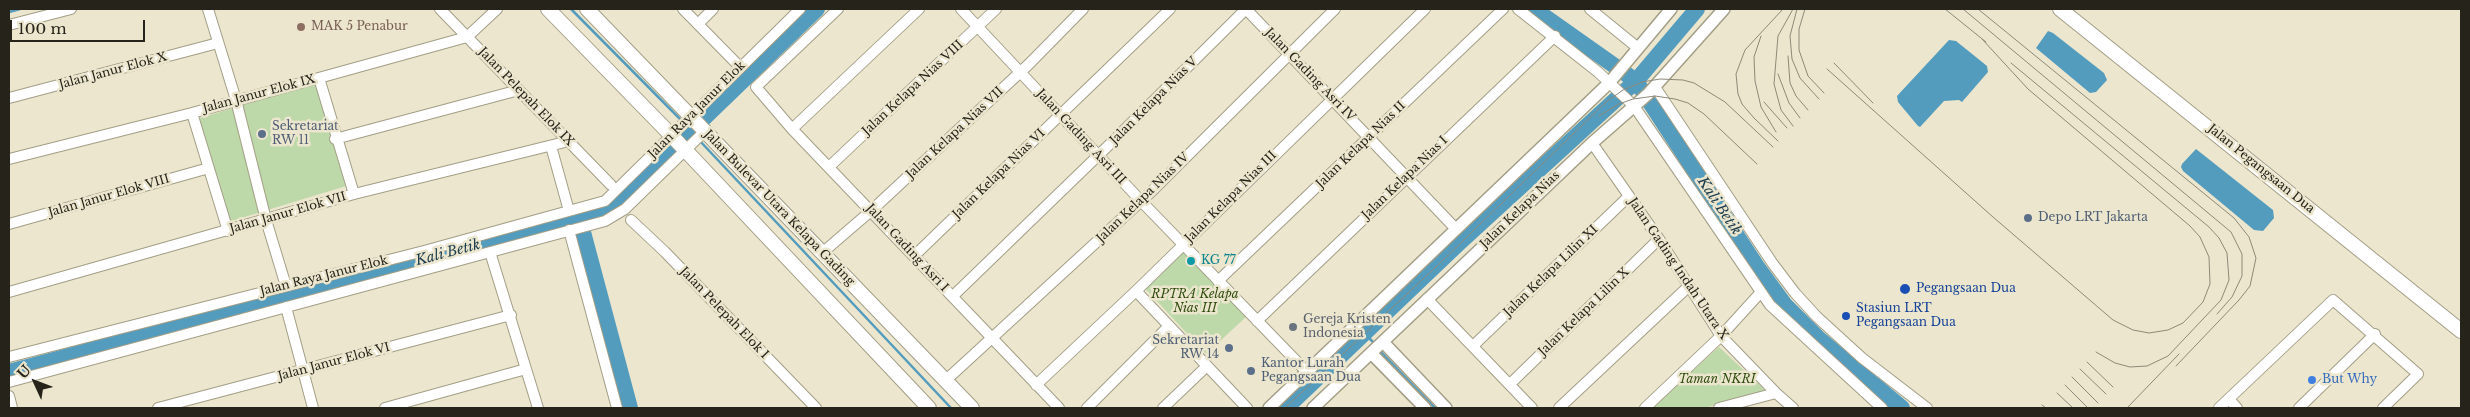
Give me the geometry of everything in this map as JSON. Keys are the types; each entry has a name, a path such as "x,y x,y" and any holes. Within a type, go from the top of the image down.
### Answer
{"main road":[{"path":"548,9 672,134 923,406"},
{"name":"Jalan Bulevar Utara Kelapa Gading","path":"587,9 972,408"},
{"name":"Jalan Pegangsaan Dua","path":"2060,9 2461,331"}],"street":[{"path":"9,25 71,9"},
{"path":"208,9 236,100 266,220 286,286"},
{"name":"Jalan Pelepah Elok IX","path":"440,9 612,185"},
{"name":"Jalan Janur Elok IX","path":"9,159 192,113 467,38 497,9"},
{"path":"683,9 740,67"},
{"path":"698,24 713,9"},
{"name":"Jalan Raya Janur Elok","path":"9,382 605,220 625,209 685,148 696,124 740,67 800,9"},
{"name":"Jalan Raya Janur Elok","path":"756,87 838,9"},
{"path":"792,129 919,9"},
{"name":"Jalan Gading Asri III","path":"961,9 1098,156 1307,372"},
{"name":"Jalan Kelapa Nias VIII","path":"830,166 996,9"},
{"name":"Jalan Kelapa Nias VII","path":"822,253 872,210 1020,72 1083,9"},
{"name":"Jalan Kelapa Nias VI","path":"914,256 1170,9"},
{"name":"Jalan Gading Asri IV","path":"1246,9 1456,229"},
{"name":"Jalan Kelapa Nias V","path":"953,296 1246,9"},
{"name":"Jalan Kelapa Nias IV","path":"945,381 1141,201 1335,9"},
{"name":"Jalan Kelapa Nias III","path":"1036,385 1184,245 1425,9"},
{"name":"Jalan Kelapa Nias II","path":"1218,281 1503,9"},
{"path":"1518,9 1612,81 1625,97 1635,105 1761,292 1780,315 1882,408"},
{"path":"1590,9 1638,48"},
{"path":"1269,408 1612,81 1671,9"},
{"name":"Jalan Kelapa Nias","path":"1313,408 1592,142 1652,90 1724,9"},
{"name":"Jalan Kelapa Nias I","path":"1257,321 1554,36"},
{"name":"Jalan Janur Elok X","path":"9,98 218,44"},
{"path":"319,78 354,194"},
{"name":"Jalan Gading Asri I","path":"756,87 792,129 830,166 1059,408"},
{"path":"336,139 520,90"},
{"path":"1652,90 1795,293 1817,317 1862,358 1927,408"},
{"path":"192,113 228,231"},
{"name":"Jalan Raya Janur Elok","path":"9,356 286,286 605,201 672,134 696,124"},
{"name":"Jalan Janur Elok VII","path":"9,292 354,194 569,141"},
{"name":"Jalan Gading Indah Utara X","path":"1592,142 1659,239 1721,336 1776,393 1794,408"},
{"path":"551,146 569,211"},
{"name":"Jalan Janur Elok VIII","path":"9,224 209,168"},
{"name":"Jalan Kelapa Lilin XI","path":"1472,346 1629,196"},
{"name":"Jalan Pelepah Elok I","path":"630,220 665,252 816,408"},
{"path":"570,230 617,408"},
{"name":"Jalan Kelapa Lilin X","path":"1510,384 1659,239"},
{"path":"490,252 538,408"},
{"path":"1559,408 1689,286"},
{"path":"1136,291 1248,408"},
{"path":"1645,408 1721,336 1761,292"},
{"path":"1427,299 1532,408"},
{"path":"2219,408 2330,301 2336,300 2418,374 2382,408"},
{"path":"286,307 313,408"},
{"name":"Jalan Janur Elok VI","path":"158,408 510,315"},
{"path":"1087,408 1169,326"},
{"path":"2299,408 2375,334"},
{"path":"1383,342 1446,408"},
{"path":"1371,353 1425,408"},
{"path":"1163,408 1207,366"},
{"path":"385,408 526,369"},
{"path":"1719,408 1776,393"},
{"path":"9,396 12,408"},
{"path":"2228,399 2237,408"}],"green space":[{"path":"316,83 346,186 228,222 197,119"},
{"name":"RPTRA Kelapa Nias III","path":"1183,250 1246,317 1206,354 1144,287"},
{"name":"Taman NKRI","path":"1719,347 1767,392 1704,408 1651,408"}],"water":[{"path":"2048,31 2104,73 2107,80 2096,92 2090,93 2036,48"},
{"path":"1949,40 1956,41 1987,66 1988,72 1962,102 1959,100 1944,101 1920,127 1898,102 1897,96"},
{"path":"2196,149 2273,210 2274,218 2263,231 2254,230 2183,171 2182,164"}],"waterway":[{"path":"9,12 20,9"},
{"path":"571,9 682,121"},
{"name":"Kali Betik","path":"9,372 598,213 615,204 817,9"},
{"name":"Kali Betik","path":"1534,9 1636,81 1758,268 1785,305 1818,338 1902,408"},
{"path":"1286,408 1458,244 1636,81 1697,9"},
{"name":"Kali Betik","path":"685,125 695,136"},
{"path":"699,140 951,408"},
{"path":"579,217 630,408"},
{"path":"1364,333 1374,343"},
{"path":"1380,351 1435,408"}],"tram line":[{"path":"1778,141 1742,104 1738,94 1736,74 1745,50 1783,9"},
{"path":"1793,9 1778,36 1774,84 1781,110 1793,126"},
{"path":"1797,9 1790,36 1792,59 1800,78 1819,99"},
{"path":"1805,9 1799,29 1799,50 1808,76 1824,93"},
{"path":"1945,9 1986,42"},
{"path":"1963,9 2231,232 2242,254 2242,276 2232,297 2217,314"},
{"path":"1978,9 2234,218 2249,237 2256,258 2250,286 2176,366"},
{"path":"1761,36 1754,57 1755,81 1761,107 1776,132"},
{"path":"1827,69 1993,217 2113,320 2133,330 2149,333 2168,330 2183,323 2203,302 2210,284 2209,257 2200,237 2190,226 2028,89 1982,39"},
{"path":"1788,56 1790,83 1796,96 1808,110"},
{"path":"1834,63 1873,103"},
{"path":"2011,63 2209,227 2219,238 2227,253 2229,280 2221,300 2168,356 2147,366 2130,367 2115,363 2096,352"},
{"path":"1778,74 1789,103 1800,118"},
{"path":"1285,408 1438,265 1606,102 1623,90 1642,82 1660,79 1683,80 1694,83 1725,102 1773,147"},
{"path":"1599,116 1619,104 1633,99 1655,96 1675,99 1688,103 1704,114 1757,164"},
{"path":"1764,102 1787,128"},
{"path":"2127,408 2179,354"},
{"path":"2087,362 2113,387"},
{"path":"2080,369 2106,394"},
{"path":"2072,377 2098,403"},
{"path":"2065,385 2088,408"},
{"path":"2057,393 2073,408"},
{"path":"2042,405 2046,408"}],"place":[{"name":"MAK 5 Penabur","path":"301,27"},
{"name":"Sekretariat RW 11","path":"262,134"},
{"name":"Depo LRT Jakarta","path":"2028,218"},
{"name":"KG 77","path":"1191,261"},
{"name":"Pegangsaan Dua","path":"1905,289"},
{"name":"Stasiun LRT Pegangsaan Dua","path":"1846,316"},
{"name":"Gereja Kristen Indonesia","path":"1293,327"},
{"name":"Sekretariat RW 14","path":"1229,348"},
{"name":"Kantor Lurah Pegangsaan Dua","path":"1251,371"},
{"name":"But Why","path":"2312,380"}]}
